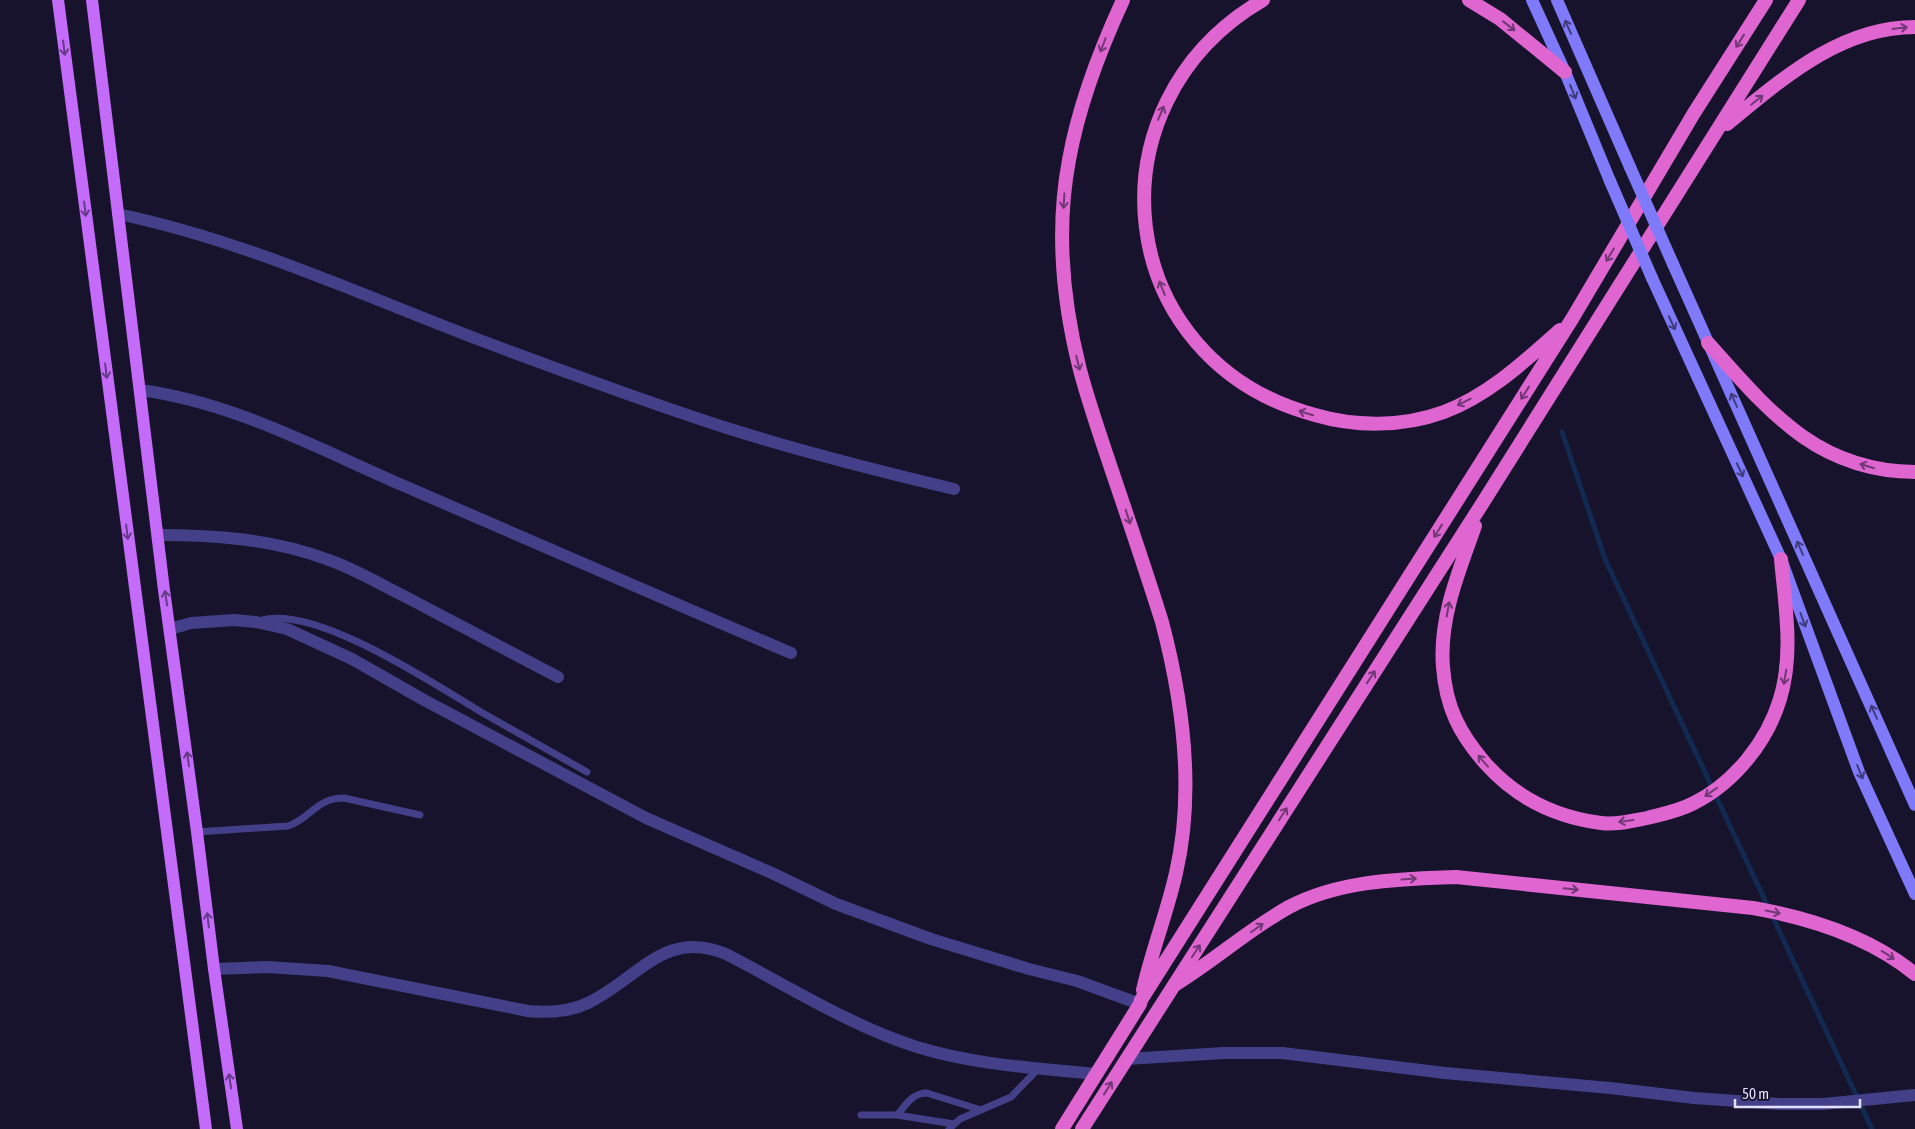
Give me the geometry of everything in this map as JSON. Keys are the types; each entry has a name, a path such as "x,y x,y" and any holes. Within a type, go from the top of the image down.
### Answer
{"highway":[{"path":"1123,0 1088,84 1077,122 1068,162 1063,256 1069,316 1080,371 1162,622 1171,656 1184,741 1185,804 1180,851 1141,1002"},
{"path":"1263,0 1240,15 1206,44 1179,78 1159,118 1148,160 1145,204 1146,229 1150,251 1161,286 1174,313 1199,347 1215,362 1252,390 1278,403 1327,419 1378,424 1408,420 1443,412 1468,401 1517,368 1572,319"},
{"path":"1468,0 1500,19 1565,72"},
{"path":"1062,1129 1572,319 1694,113 1766,0"},
{"path":"1082,1129 1482,504 1800,0"},
{"path":"1719,130 1790,73 1823,53 1867,34 1915,27"},
{"path":"1708,343 1774,414 1811,442 1838,456 1873,468 1915,472"},
{"path":"1482,504 1450,597 1443,634 1444,676 1447,695 1456,724 1472,748 1491,770 1513,790 1545,809 1563,815 1602,823 1622,822 1674,812 1693,804 1728,780 1758,745 1770,724 1780,700 1786,676 1787,626 1781,559"},
{"path":"1174,985 1200,970 1255,929 1289,907 1327,892 1370,883 1456,877 1725,905 1780,913 1807,920 1859,940 1882,951 1915,974"}],"main road":[{"path":"58,0 206,1129"},
{"path":"92,0 170,629 214,969 237,1129"},
{"path":"1532,0 1565,72 1652,278 1781,559 1859,772 1915,894"},
{"path":"1557,0 1630,168 1915,805"}],"street":[{"path":"118,214 174,227 276,260 557,370 685,414 803,451 954,489"},
{"path":"140,390 178,396 204,403 278,431 791,653"},
{"path":"158,535 214,537 263,543 326,558 420,604 558,677"},
{"path":"170,629 191,623 213,621 256,622 287,629 328,646 623,806 836,904 931,939 1029,969 1077,981 1141,1002"},
{"path":"214,969 267,967 328,971 528,1011 557,1012 588,1003 665,952 682,947 705,947 726,954 851,1019 895,1039 960,1058 1096,1074"},
{"path":"1126,1059 1224,1053 1282,1053 1445,1073 1772,1104 1823,1104 1915,1095"}],"lane":[{"path":"256,622 270,618 286,619 324,628 364,645 406,667 517,733 588,772"},
{"path":"197,832 288,826 297,822 322,802 336,798 344,798 420,815"},
{"path":"861,1114 897,1115 952,1126 960,1119 1011,1097 1039,1068"},
{"path":"897,1115 911,1098 920,1093 926,1093 981,1110"}],"waterway":[{"path":"1562,432 1605,559 1872,1129"}]}
